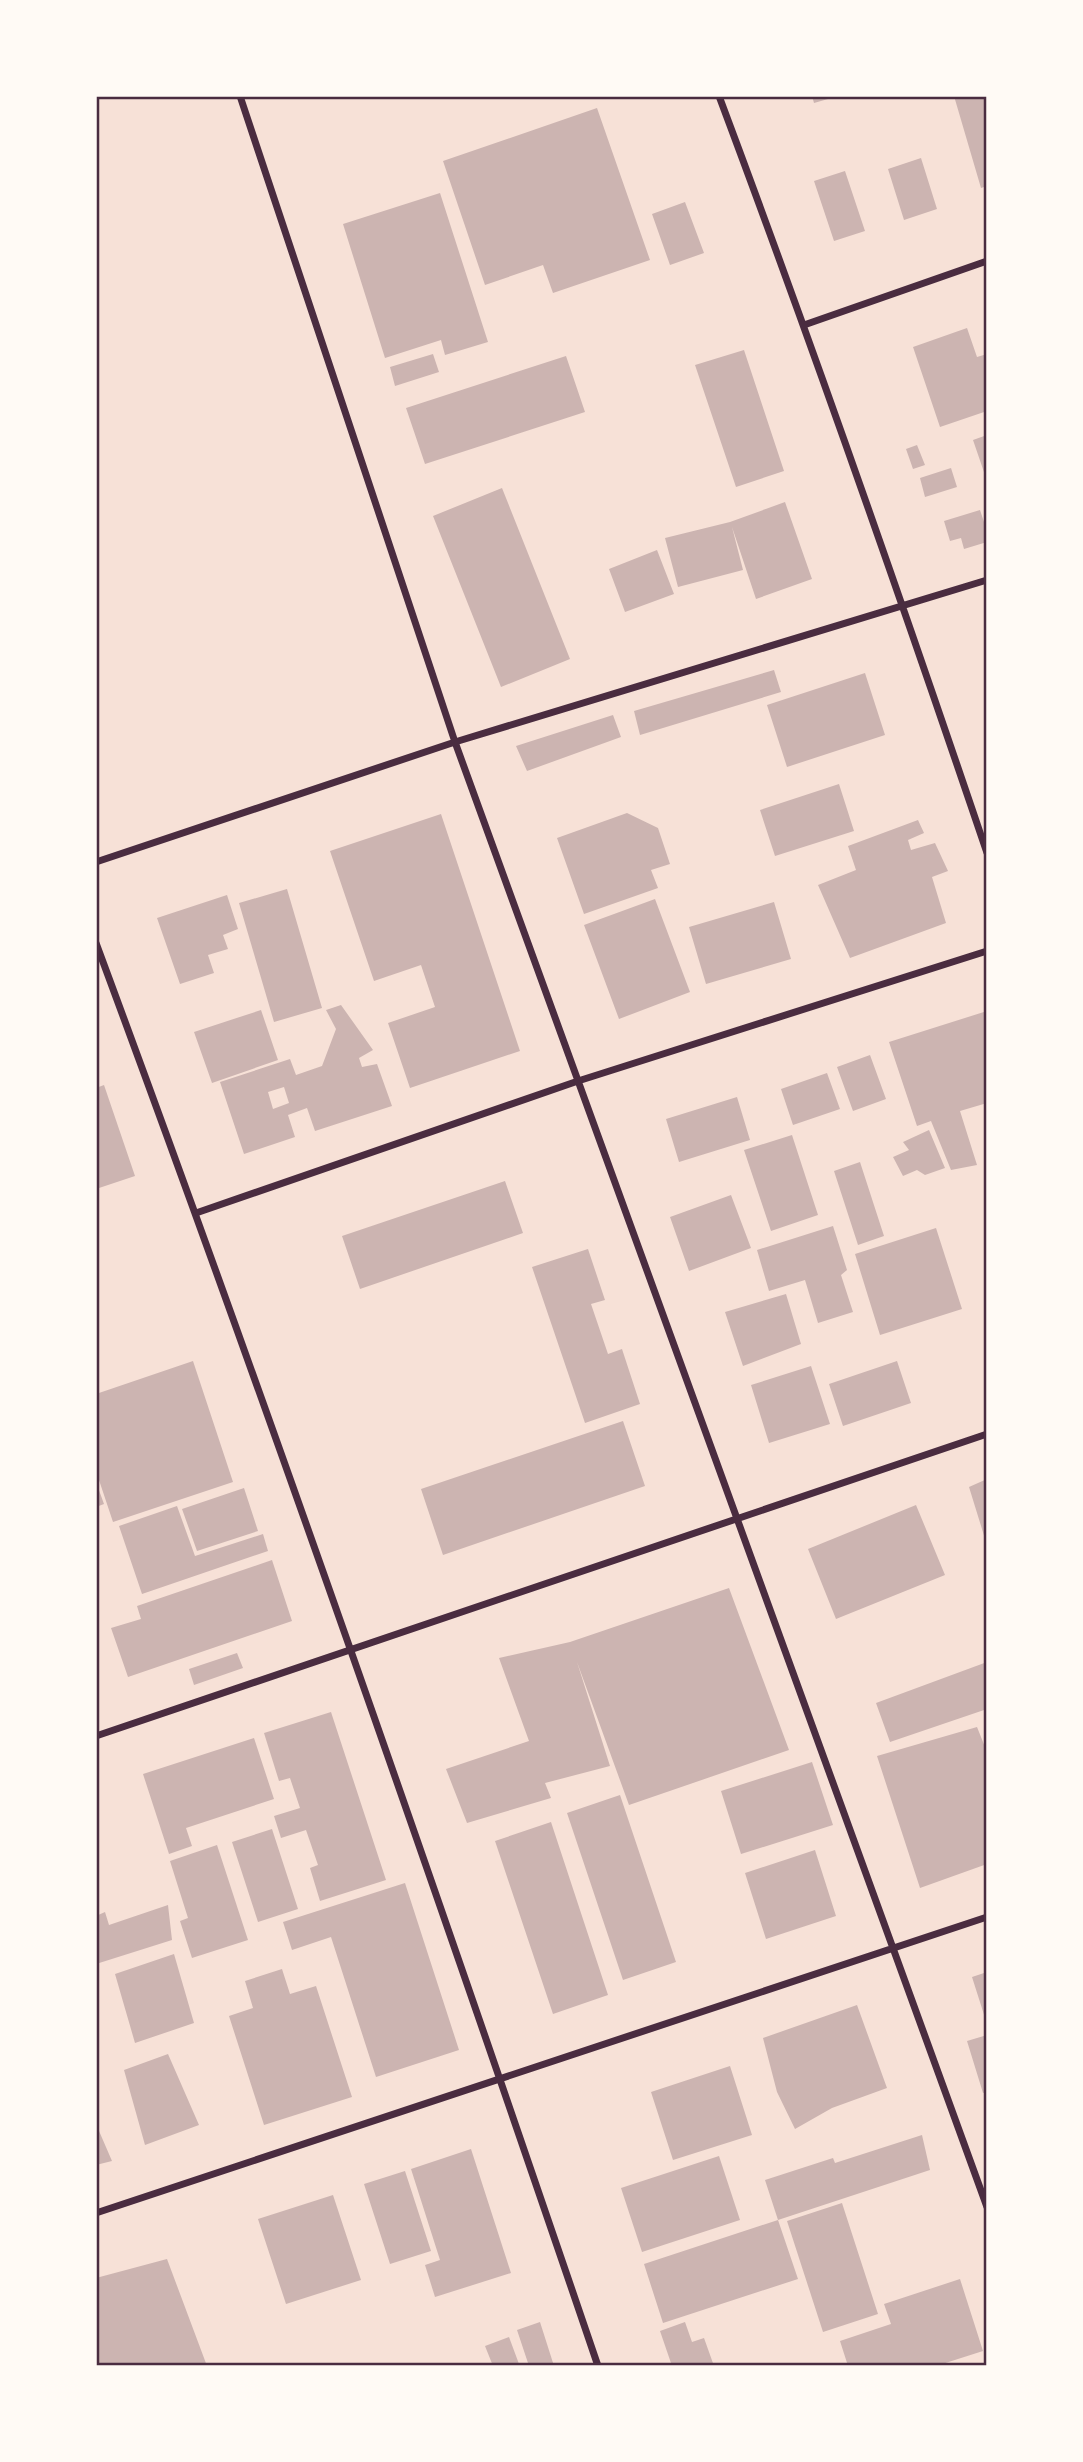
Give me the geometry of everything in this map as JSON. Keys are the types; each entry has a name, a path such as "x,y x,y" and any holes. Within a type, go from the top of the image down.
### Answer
{"street":[{"path":"240,96 455,742 987,2207"},
{"path":"719,96 804,325 987,853"},
{"path":"804,325 987,261"},
{"path":"96,862 455,742 987,580"},
{"path":"96,943 196,1213 351,1649 598,2366"},
{"path":"196,1213 578,1081 987,951"},
{"path":"96,1736 987,1434"},
{"path":"96,2213 987,1917"}],"building":[{"path":"812,96 835,96 835,97 814,103"},
{"path":"954,96 987,96 987,186 981,188"},
{"path":"597,108 650,260 553,293 543,265 485,285 443,161"},
{"path":"921,158 937,209 904,220 888,169"},
{"path":"845,171 865,231 834,241 814,181"},
{"path":"440,193 488,342 445,355 441,340 385,358 343,224"},
{"path":"685,202 704,253 670,265 652,214"},
{"path":"967,328 977,357 987,354 987,411 940,427 913,347"},
{"path":"744,350 784,471 736,487 695,365"},
{"path":"433,354 439,372 395,386 390,367"},
{"path":"566,356 585,412 425,464 406,408"},
{"path":"987,435 987,477 986,478 973,440"},
{"path":"917,445 925,465 913,469 906,449"},
{"path":"951,468 957,487 925,497 920,478"},
{"path":"502,488 570,659 501,687 433,516"},
{"path":"785,502 812,579 756,599 732,527 743,570 678,587 665,538 730,522"},
{"path":"980,510 987,531 987,542 964,549 961,538 950,541 944,521"},
{"path":"657,550 674,594 625,612 609,569"},
{"path":"774,670 781,692 640,735 634,711"},
{"path":"865,673 885,735 787,767 767,705"},
{"path":"613,715 621,737 527,771 516,746"},
{"path":"839,784 854,831 775,856 760,810"},
{"path":"627,813 658,828 670,864 651,870 658,888 584,914 557,838"},
{"path":"441,814 520,1051 410,1088 388,1023 435,1007 421,965 374,981 330,851"},
{"path":"918,820 924,833 908,840 911,850 935,843 948,871 932,877 946,923 850,958 818,885 856,870 848,846"},
{"path":"287,889 322,1008 274,1022 239,903"},
{"path":"227,895 238,929 223,935 228,949 208,955 214,973 180,984 157,918"},
{"path":"655,899 690,992 619,1019 584,925"},
{"path":"774,902 791,959 706,984 689,927"},
{"path":"341,1005 373,1050 359,1058 362,1067 377,1064 392,1106 315,1131 307,1108 288,1115 295,1137 244,1154 220,1082 290,1059 296,1075 322,1066 336,1029 326,1010","holes":["284,1087 289,1103 273,1109 268,1092"]},
{"path":"261,1010 278,1060 212,1083 194,1032"},
{"path":"987,1011 987,1103 960,1111 977,1165 951,1170 931,1121 917,1126 889,1042"},
{"path":"870,1055 886,1099 853,1111 837,1067"},
{"path":"827,1073 840,1109 793,1125 781,1089"},
{"path":"104,1085 135,1176 96,1189 96,1088"},
{"path":"737,1097 750,1140 679,1162 666,1119"},
{"path":"929,1130 945,1168 925,1175 917,1170 903,1176 893,1157 909,1150 903,1142"},
{"path":"792,1135 818,1215 771,1231 744,1150"},
{"path":"860,1162 884,1236 858,1245 834,1171"},
{"path":"505,1181 523,1233 360,1289 342,1236"},
{"path":"731,1195 751,1248 689,1271 670,1217"},
{"path":"833,1226 847,1270 841,1275 853,1312 818,1323 805,1280 769,1291 757,1250"},
{"path":"936,1228 962,1309 880,1335 855,1254"},
{"path":"588,1249 605,1300 591,1304 608,1354 622,1349 640,1404 585,1423 532,1267"},
{"path":"786,1294 801,1344 743,1366 725,1312"},
{"path":"193,1361 233,1482 113,1522 96,1471 96,1394"},
{"path":"897,1361 911,1403 843,1426 829,1384"},
{"path":"811,1366 830,1424 769,1443 751,1385"},
{"path":"623,1421 645,1486 443,1555 421,1489"},
{"path":"987,1479 987,1541 986,1542 969,1487"},
{"path":"96,1482 104,1504 96,1507"},
{"path":"244,1488 258,1531 197,1551 182,1509"},
{"path":"916,1505 945,1575 836,1619 808,1549"},
{"path":"177,1506 195,1556 263,1534 268,1551 142,1594 119,1526"},
{"path":"272,1560 292,1621 128,1677 111,1628 141,1619 137,1606"},
{"path":"729,1588 789,1750 629,1805 577,1662 610,1766 545,1783 551,1798 467,1823 446,1769 529,1741 499,1658 570,1642"},
{"path":"237,1653 243,1668 194,1685 189,1669"},
{"path":"987,1662 987,1709 890,1742 876,1703"},
{"path":"331,1712 386,1880 320,1901 310,1868 318,1865 306,1830 281,1838 274,1816 300,1808 290,1778 279,1781 264,1733"},
{"path":"977,1727 987,1752 987,1864 920,1888 877,1756"},
{"path":"254,1738 274,1799 186,1828 192,1846 169,1854 143,1774"},
{"path":"812,1762 833,1825 741,1854 721,1791"},
{"path":"620,1795 676,1962 623,1980 567,1813"},
{"path":"551,1822 608,1995 553,2014 495,1841"},
{"path":"272,1829 298,1909 258,1922 232,1842"},
{"path":"217,1845 248,1940 192,1958 180,1921 188,1918 170,1861"},
{"path":"815,1850 836,1916 766,1939 745,1873"},
{"path":"405,1883 459,2050 376,2077 331,1937 292,1950 283,1922"},
{"path":"168,1905 172,1940 96,1964 96,1916 105,1912 109,1925"},
{"path":"174,1954 194,2023 135,2043 115,1974"},
{"path":"282,1969 290,1994 316,1986 352,2097 264,2125 229,2016 253,2008 245,1981"},
{"path":"987,1972 987,2021 986,2021 972,1977"},
{"path":"857,2005 887,2088 832,2108 795,2129 777,2092 763,2038"},
{"path":"987,2035 987,2092 983,2093 967,2041"},
{"path":"168,2054 199,2125 145,2145 124,2070"},
{"path":"730,2066 752,2135 673,2160 651,2092"},
{"path":"96,2124 112,2161 96,2165"},
{"path":"922,2135 930,2170 778,2220 765,2180 833,2158 835,2163"},
{"path":"471,2149 511,2273 435,2297 425,2265 440,2260 411,2169"},
{"path":"719,2156 740,2220 642,2252 621,2188"},
{"path":"405,2171 431,2251 390,2264 364,2184"},
{"path":"333,2195 361,2280 286,2304 258,2219"},
{"path":"842,2203 878,2314 823,2332 787,2221"},
{"path":"778,2220 798,2279 663,2323 644,2264"},
{"path":"167,2259 207,2366 96,2366 96,2278"},
{"path":"960,2279 983,2351 936,2366 848,2366 840,2341 891,2324 884,2304"},
{"path":"540,2322 554,2366 529,2366 517,2330"},
{"path":"685,2322 692,2342 704,2338 714,2366 672,2366 660,2331"},
{"path":"509,2337 519,2364 493,2366 485,2346"}]}
